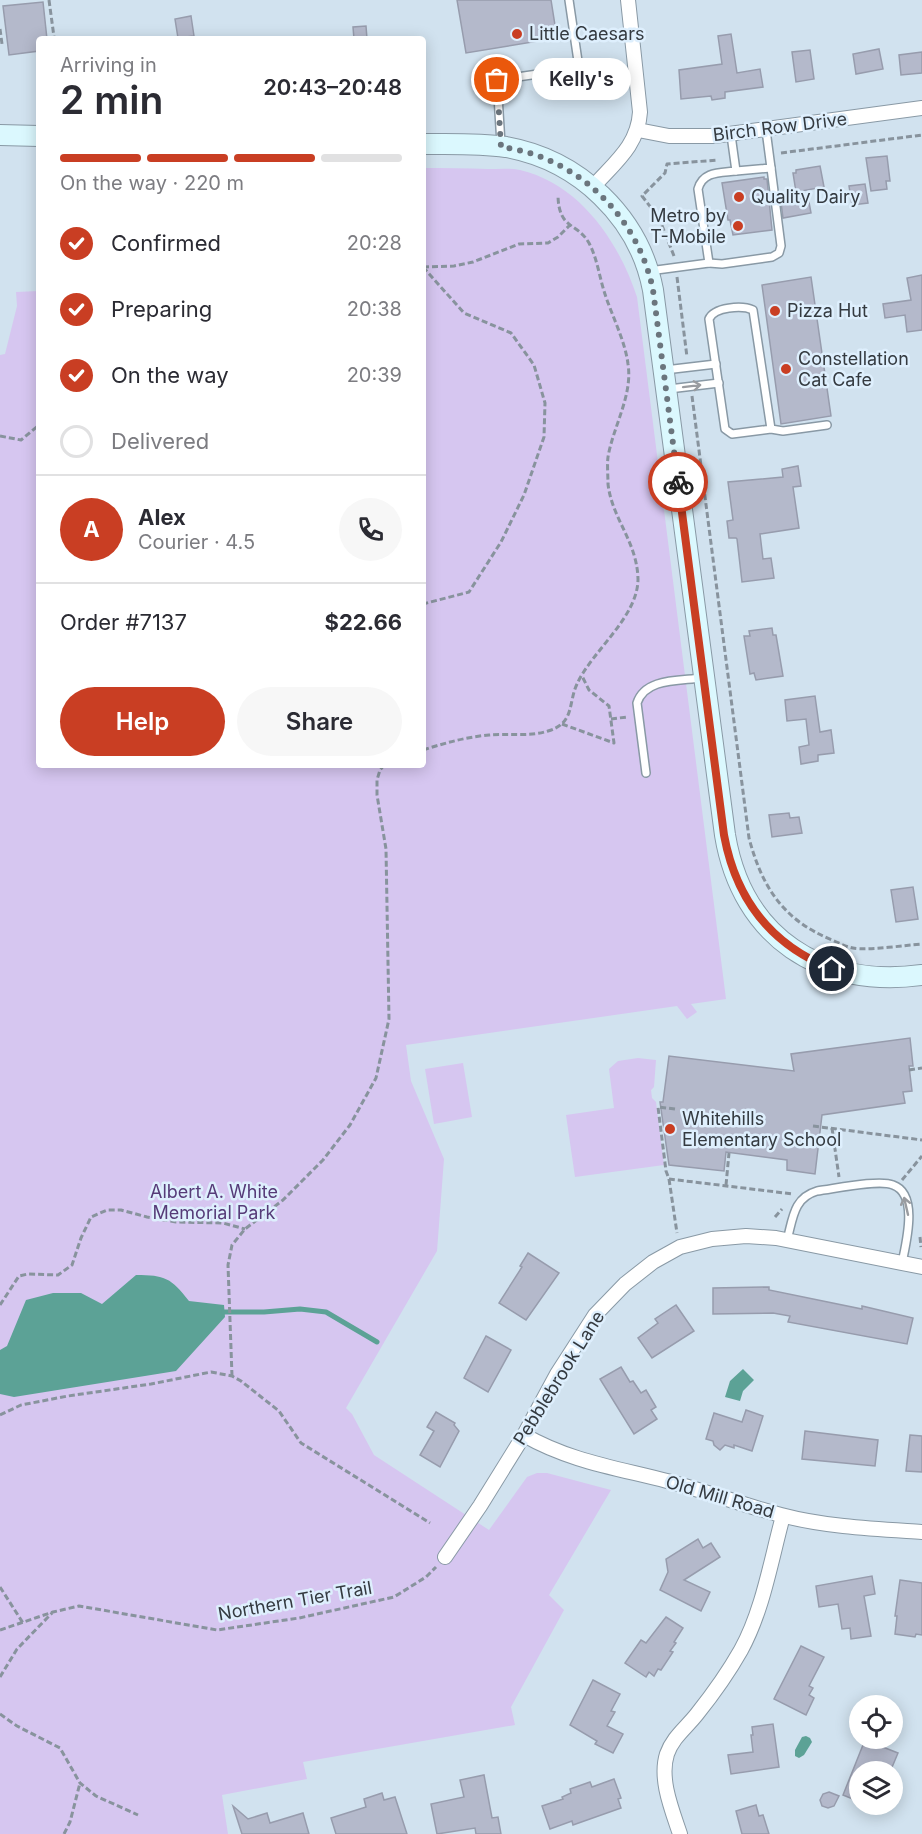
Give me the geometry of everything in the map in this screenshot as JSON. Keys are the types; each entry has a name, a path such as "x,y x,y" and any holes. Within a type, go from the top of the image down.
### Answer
{"main road":[{"path":"0,135 36,136"},
{"path":"426,144 482,144 533,154 558,165 592,187 607,200 629,228 649,272 728,852 740,886 770,930 793,949 832,969 876,978 922,975"}],"street":[{"path":"592,187 627,149 638,130 640,112 628,0"},
{"name":"Birch Row Drive","path":"638,130 676,136 731,135 922,108"},
{"name":"Pebblebrook Lane","path":"441,1561 480,1506 524,1435 557,1374 595,1315 625,1284 653,1262 680,1247 712,1239 746,1236 787,1240 922,1267"},
{"name":"Old Mill Road","path":"524,1435 569,1457 669,1482 783,1516 870,1528 922,1532"},
{"path":"680,1834 670,1805 665,1776 666,1756 674,1739 722,1681 742,1649 759,1608 783,1516"}],"lane":[{"path":"501,147 497,80 579,68 569,0"},
{"path":"649,272 772,257 779,253 782,246 766,130"},
{"path":"731,135 736,171"},
{"path":"709,263 698,189 701,180 707,175 771,168"},
{"path":"771,429 753,310 743,307 715,311 710,319 725,429 732,434 771,429 783,431 827,425"},
{"path":"665,380 688,368 716,364"},
{"path":"665,380 691,386 718,383"},
{"path":"646,773 638,716 639,694 655,685 704,678"},
{"path":"787,1240 795,1210 801,1198 817,1191 882,1183 896,1187 907,1200 908,1234 902,1263"}],"path":[{"path":"50,0 54,36"},
{"path":"0,28 2,44"},
{"path":"770,155 922,135"},
{"path":"688,368 673,254 659,218 642,196 665,173 667,164 734,159"},
{"path":"426,749 466,737 549,731 562,724 570,714 576,684 633,602 638,582 636,557 614,508 608,485 608,458 627,388 629,365 604,291 596,258 588,240 562,218 558,207 558,196"},
{"path":"426,267 454,266 473,262 519,244 548,243 570,225"},
{"path":"426,270 464,313 511,333 534,365 545,403 544,437 524,495 501,543 469,592 426,603"},
{"path":"691,386 749,838 756,863 771,893 784,910 816,933 854,949 922,944"},
{"path":"0,436 21,440 36,428"},
{"path":"562,724 614,743 609,706 589,690 582,676"},
{"path":"611,719 638,716"},
{"path":"232,1376 228,1265 232,1245 245,1229 283,1200 323,1160 350,1125 376,1078 389,1019 386,849 377,795 377,780 382,768"},
{"path":"909,1070 922,1068"},
{"path":"675,1109 658,1107 675,1229 680,1247"},
{"path":"813,1126 922,1140"},
{"path":"831,1128 840,1188"},
{"path":"726,1185 729,1153"},
{"path":"896,1187 922,1156"},
{"path":"669,1179 793,1194"},
{"path":"0,1305 19,1276 58,1275 72,1264 91,1217 106,1210 121,1210 176,1222 223,1222 245,1229"},
{"path":"0,1415 21,1405 68,1396 151,1384 211,1372 232,1376 279,1411 301,1443 430,1523"},
{"name":"Northern Tier Trail","path":"0,1631 53,1612 80,1606 217,1630 299,1618 394,1597 426,1577 441,1561"},
{"path":"0,1587 24,1623"},
{"path":"0,1677 17,1649 53,1612"},
{"path":"0,1714 17,1726 60,1748 80,1783 96,1796 138,1815"},
{"path":"64,1834 70,1822 80,1783"}],"green space":[{"name":"Albert A. White Memorial Park","path":"426,168 516,169 542,177 561,188 579,202 608,236 620,256 637,297 726,999 691,1004 697,1012 687,1019 677,1006 406,1045 411,1081 444,1159 437,1251 346,1408 352,1414 374,1455 489,1530 527,1477 537,1473 547,1473 611,1490 549,1595 564,1610 511,1707 515,1725 303,1762 307,1779 222,1795 228,1834 0,1834 0,355 5,354 17,306 16,292 36,291 36,768 426,768"},
{"path":"638,1058 656,1060 654,1087 651,1090 652,1098 656,1102 664,1165 575,1177 566,1115 614,1108 609,1069 618,1061"},
{"path":"463,1063 472,1117 434,1124 425,1069"}],"shaded area":[{"path":"136,1275 167,1279 189,1301 224,1305 225,1317 176,1371 14,1397 0,1394 0,1350 7,1346 26,1300 53,1293 81,1293 102,1304"},
{"path":"743,1369 754,1380 743,1391 740,1401 725,1397 730,1381"},
{"path":"806,1736 812,1742 804,1755 799,1758 795,1756 795,1750 802,1737"}],"building":[{"path":"457,0 551,0 557,38 466,53"},
{"path":"43,2 47,36 36,36 36,51 9,55 3,6"},
{"path":"191,16 194,36 178,36 175,19"},
{"path":"366,26 367,36 354,36 353,27"},
{"path":"731,34 737,73 760,69 763,87 725,92 725,98 712,100 711,96 681,99 679,70 722,64 718,36"},
{"path":"879,49 883,69 856,74 853,54"},
{"path":"810,50 814,79 796,82 792,52"},
{"path":"922,52 922,73 901,75 899,55"},
{"path":"887,156 890,181 886,181 887,189 871,191 866,158"},
{"path":"820,166 824,187 796,192 793,173 796,173 796,170"},
{"path":"764,177 767,179 772,230 733,235 722,183"},
{"path":"865,184 868,203 852,205 849,186"},
{"path":"808,197 811,213 783,218 781,202"},
{"path":"922,275 922,330 907,332 905,315 885,318 883,304 911,300 907,278"},
{"path":"811,277 831,416 781,424 762,285"},
{"path":"798,466 801,486 793,487 799,528 760,534 763,559 771,558 774,578 742,582 737,539 729,538 727,521 733,520 728,482 783,477 782,469"},
{"path":"772,628 773,635 776,635 783,676 756,680 754,673 750,674 744,636 750,636 749,631"},
{"path":"815,696 820,732 831,730 834,753 818,755 818,761 801,764 799,747 809,745 806,719 787,721 785,700"},
{"path":"789,813 790,818 799,817 802,833 772,837 769,815"},
{"path":"913,887 918,919 896,922 891,890"},
{"path":"910,1038 913,1066 909,1066 912,1091 903,1092 905,1103 822,1115 815,1174 787,1170 787,1160 726,1152 724,1171 669,1165 660,1102 663,1102 669,1056 794,1071 791,1054"},
{"path":"528,1253 559,1273 526,1320 499,1303 522,1267 520,1266"},
{"path":"769,1287 769,1290 862,1309 862,1306 913,1318 907,1344 788,1322 790,1316 773,1313 713,1314 713,1288"},
{"path":"676,1305 694,1331 652,1358 638,1338 658,1323 655,1319"},
{"path":"486,1336 511,1350 488,1392 464,1378"},
{"path":"621,1367 630,1382 633,1381 641,1393 646,1390 656,1407 651,1410 657,1419 634,1434 600,1379"},
{"path":"746,1410 763,1416 752,1451 734,1445 734,1448 725,1445 720,1450 713,1441 706,1439 714,1413 742,1422"},
{"path":"436,1412 455,1423 459,1431 440,1467 420,1455 434,1431 427,1427"},
{"path":"805,1431 878,1440 875,1466 802,1459"},
{"path":"910,1435 922,1436 922,1472 906,1471"},
{"path":"698,1539 703,1548 711,1543 720,1557 684,1580 710,1592 701,1611 660,1590 668,1572 666,1559"},
{"path":"872,1576 875,1594 864,1596 871,1636 851,1639 850,1628 842,1629 838,1604 819,1607 816,1586"},
{"path":"900,1580 922,1583 922,1635 916,1634 915,1637 895,1634"},
{"path":"666,1617 683,1628 670,1651 673,1652 661,1670 658,1669 654,1676 649,1672 646,1677 625,1663 641,1640 646,1643"},
{"path":"801,1646 824,1657 809,1686 813,1688 809,1695 814,1698 806,1715 774,1699"},
{"path":"593,1680 620,1694 611,1711 615,1712 607,1726 623,1734 613,1753 595,1744 597,1741 570,1725"},
{"path":"773,1724 779,1767 731,1774 728,1755 753,1752 752,1727"},
{"path":"861,1749 888,1749 898,1753 895,1761 857,1761"},
{"path":"484,1775 492,1818 498,1817 501,1834 476,1834 475,1828 437,1834 431,1804 464,1797 460,1780"},
{"path":"614,1779 621,1798 618,1799 621,1808 573,1825 572,1821 550,1829 542,1806 563,1799 562,1797 571,1793 570,1789 590,1782 592,1787"},
{"path":"849,1780 849,1797 843,1795"},
{"path":"829,1792 839,1796 834,1806 828,1808 822,1806 820,1800 823,1794"},
{"path":"382,1793 384,1800 395,1797 407,1834 336,1834 331,1818 366,1807 364,1799"},
{"path":"756,1805 759,1816 763,1815 769,1834 742,1834 736,1811"},
{"path":"233,1806 248,1819 267,1813 270,1823 303,1813 309,1834 242,1834"}],"waterway":[{"path":"224,1312 300,1309 326,1312 377,1342"}],"way so far":[{"path":"497,80 501,147 533,154 583,180 607,200 629,228 641,252 653,290 678,482"}],"place":[{"name":"Little Caesars","path":"517,34"},
{"name":"Kelly's","path":"497,80"},
{"name":"Quality Dairy","path":"739,197"},
{"name":"Metro by T-Mobile","path":"738,226"},
{"name":"Pizza Hut","path":"775,311"},
{"name":"Constellation Cat Cafe","path":"786,369"},
{"name":"Whitehills Elementary School","path":"670,1129"}],"route":[{"path":"678,482 724,835 733,870 748,902 770,930 793,949 832,969"}]}
